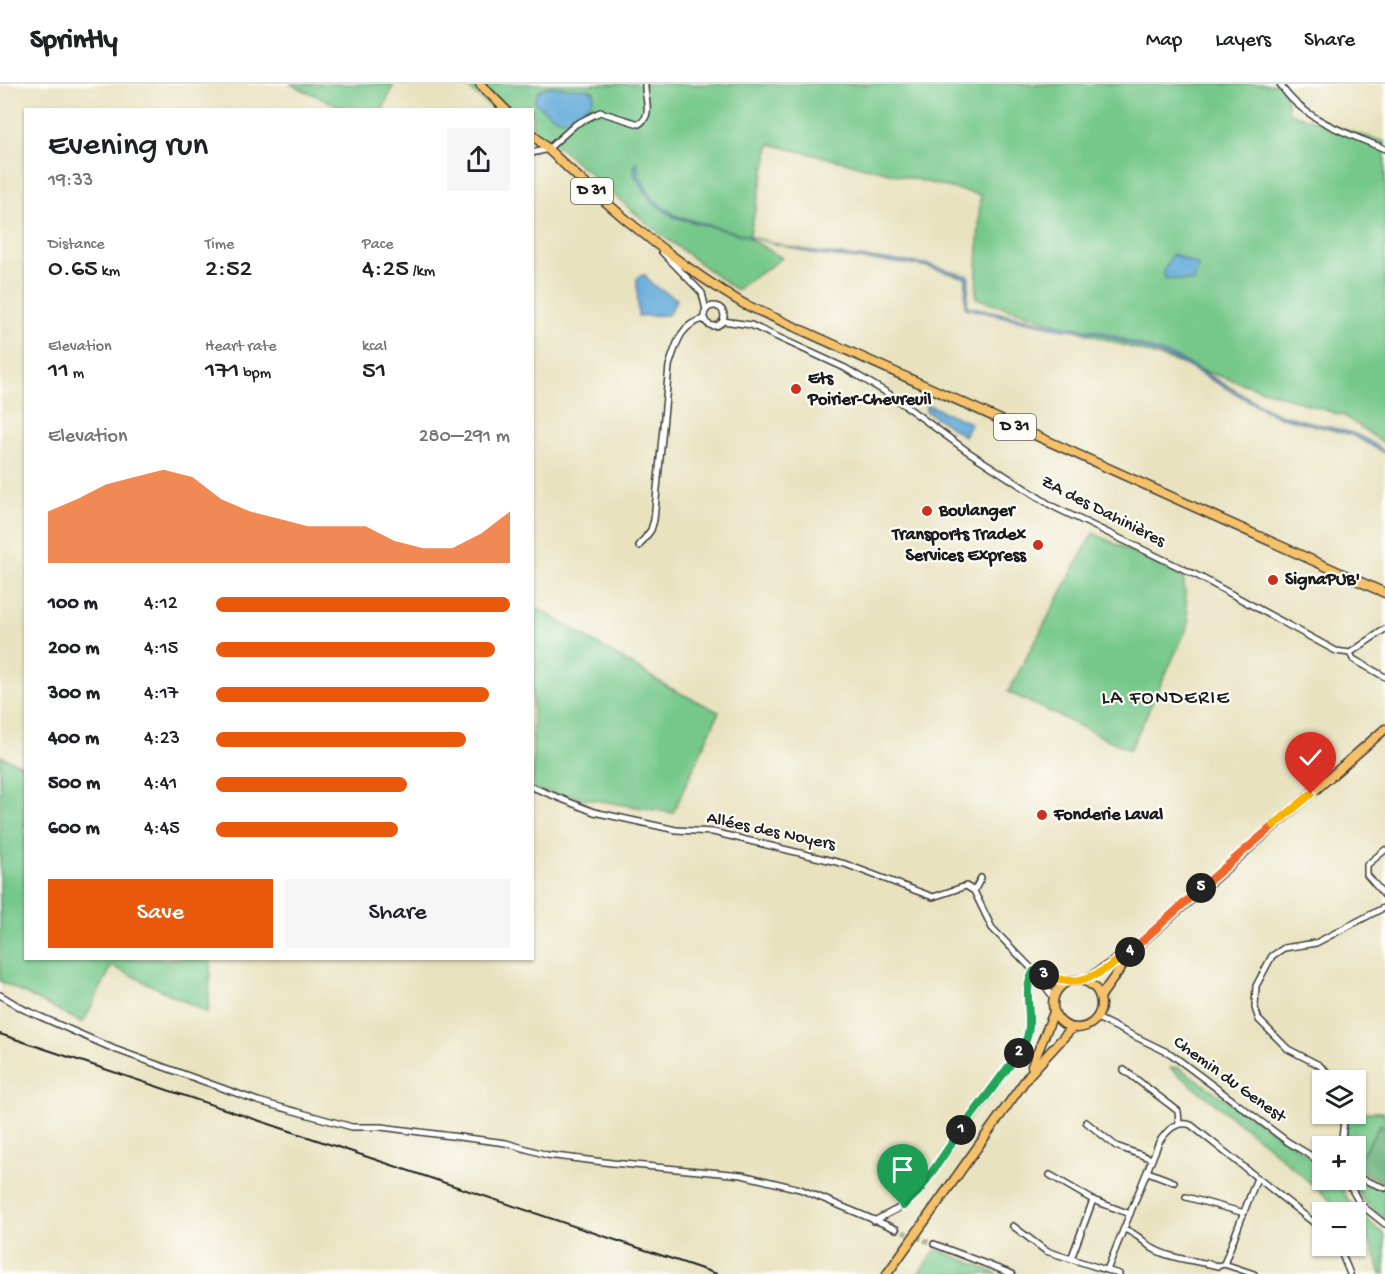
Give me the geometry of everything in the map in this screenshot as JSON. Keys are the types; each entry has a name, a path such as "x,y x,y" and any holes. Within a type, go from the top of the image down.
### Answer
{"main road":[{"path":"480,84 504,108"},
{"name":"D 31","path":"534,137 608,207 654,244 744,304 1385,593"},
{"path":"1029,1075 1054,1012 1053,997 1066,982 1084,981 1136,947 1382,733"},
{"path":"1100,997 1136,947"},
{"path":"1054,1012 1058,1019 1072,1028 1086,1027 1096,1018 1101,1004 1100,997 1096,990 1084,981"},
{"path":"887,1274 1029,1075 1072,1028"}],"street":[{"path":"534,152 548,149 576,124 600,112 613,114 633,124 645,120 648,112 645,84"},
{"path":"1280,84 1286,94 1306,111 1340,130 1385,149"},
{"path":"654,244 702,292 706,310 704,319"},
{"path":"704,319 708,324 714,326 723,321 721,309 715,306 706,310"},
{"path":"639,546 651,530 654,519 669,366 682,332 691,322 704,319"},
{"name":"ZA des Dahinières","path":"723,321 751,326 845,368 889,394 967,451 1052,506 1200,578 1336,651 1350,653 1353,659 1385,677"},
{"path":"1350,653 1385,629"},
{"name":"Allées des Noyers","path":"534,788 594,812 676,830 713,832 845,864 933,897 966,886 974,891"},
{"path":"1385,850 1368,865 1367,875 1385,896"},
{"path":"981,878 974,891 992,928 1034,971 1053,997"},
{"path":"1325,1070 1288,1049 1259,1020 1255,1008 1256,986 1272,957 1284,948 1316,943 1385,906"},
{"path":"1034,971 1066,982"},
{"path":"874,1221 903,1206 919,1191 1024,1047 1031,1026 1028,985 1034,971"},
{"path":"0,995 24,1009 114,1049 258,1101 352,1127 381,1127 506,1143 547,1155 612,1163 742,1174 800,1189 896,1230"},
{"name":"Chemin du Genest","path":"1096,1018 1138,1036 1171,1054 1288,1142 1312,1156"},
{"path":"1124,1070 1178,1111 1179,1123"},
{"path":"1086,1122 1116,1146 1152,1159"},
{"path":"1107,1270 1152,1159 1166,1131 1179,1123 1191,1125 1312,1221"},
{"path":"1148,1172 1174,1182"},
{"path":"1050,1175 1093,1200 1130,1214"},
{"path":"1224,1264 1242,1212 1257,1178"},
{"path":"1366,1181 1385,1188"},
{"path":"1352,1190 1360,1204 1385,1224"},
{"path":"1186,1197 1242,1212"},
{"path":"1071,1259 1093,1200"},
{"path":"1013,1226 1046,1251 1119,1274"},
{"path":"1124,1229 1139,1234 1150,1247 1166,1253 1218,1266 1224,1264 1254,1274"},
{"path":"934,1244 1012,1274"},
{"path":"1343,1256 1350,1274"}],"green space":[{"path":"290,84 394,84 383,108 341,107"},
{"path":"464,84 1284,84 1289,113 1385,142 1385,444 1344,416 976,298 980,195 770,144 749,238 782,258 736,290 651,227 545,135 534,150 534,108 492,108"},
{"path":"1093,533 1183,577 1189,624 1130,750 1008,692"},
{"path":"534,606 670,688 719,712 673,813 534,790"},
{"path":"0,756 24,766 24,960 211,960 208,1013 112,966 83,1023 0,981"},
{"path":"1178,1067 1312,1159 1312,1185 1267,1145 1170,1068"},
{"path":"1366,1112 1384,1112 1385,1127 1380,1124 1366,1147 1366,1136 1345,1136 1346,1124 1366,1124"},
{"path":"1381,1124 1385,1127 1385,1183 1366,1174 1366,1148"},
{"path":"1366,1183 1385,1191 1385,1220 1366,1202 1357,1190 1366,1190"},
{"path":"1318,1190 1343,1190 1351,1202 1332,1202"},
{"path":"1366,1219 1385,1235 1385,1274 1381,1274 1372,1246 1366,1236"},
{"path":"937,1249 998,1274 918,1274"}],"water":[{"path":"548,87 588,89 594,92 593,98 588,106 564,120 556,118 535,103 538,92"},
{"path":"637,162 638,174 652,199 676,216 767,241 674,217 651,201 634,173"},
{"path":"784,246 820,253 926,264 969,276 967,306 1051,324 1099,331 1178,358 1275,413 1353,433 1377,445 1385,453 1352,435 1274,415 1176,360 1098,333 1051,327 965,308 966,278 925,266 819,255"},
{"path":"1173,254 1198,265 1194,282 1165,278 1164,270"},
{"path":"640,275 645,275 653,285 677,299 668,315 638,316 637,279"},
{"path":"926,404 971,423 964,436 926,411"}],"tunnel":[{"path":"896,1229 934,1244"}],"railway":[{"path":"0,1034 717,1274"}],"place":[{"name":"Ets Poirier-Chevreuil","path":"796,389"},
{"name":"Boulanger","path":"927,511"},
{"name":"Transports Tradex Services Express","path":"1038,545"},
{"name":"SignaPUB'","path":"1273,580"},
{"name":"Fonderie Laval","path":"1042,815"}],"district":[{"name":"LA FONDERIE","path":"1166,699"}],"route":[{"path":"903,1206 919,1191 956,1136 1024,1047 1031,1026 1028,985 1034,971 1066,982 1084,981 1103,970 1136,947 1311,794"}]}
